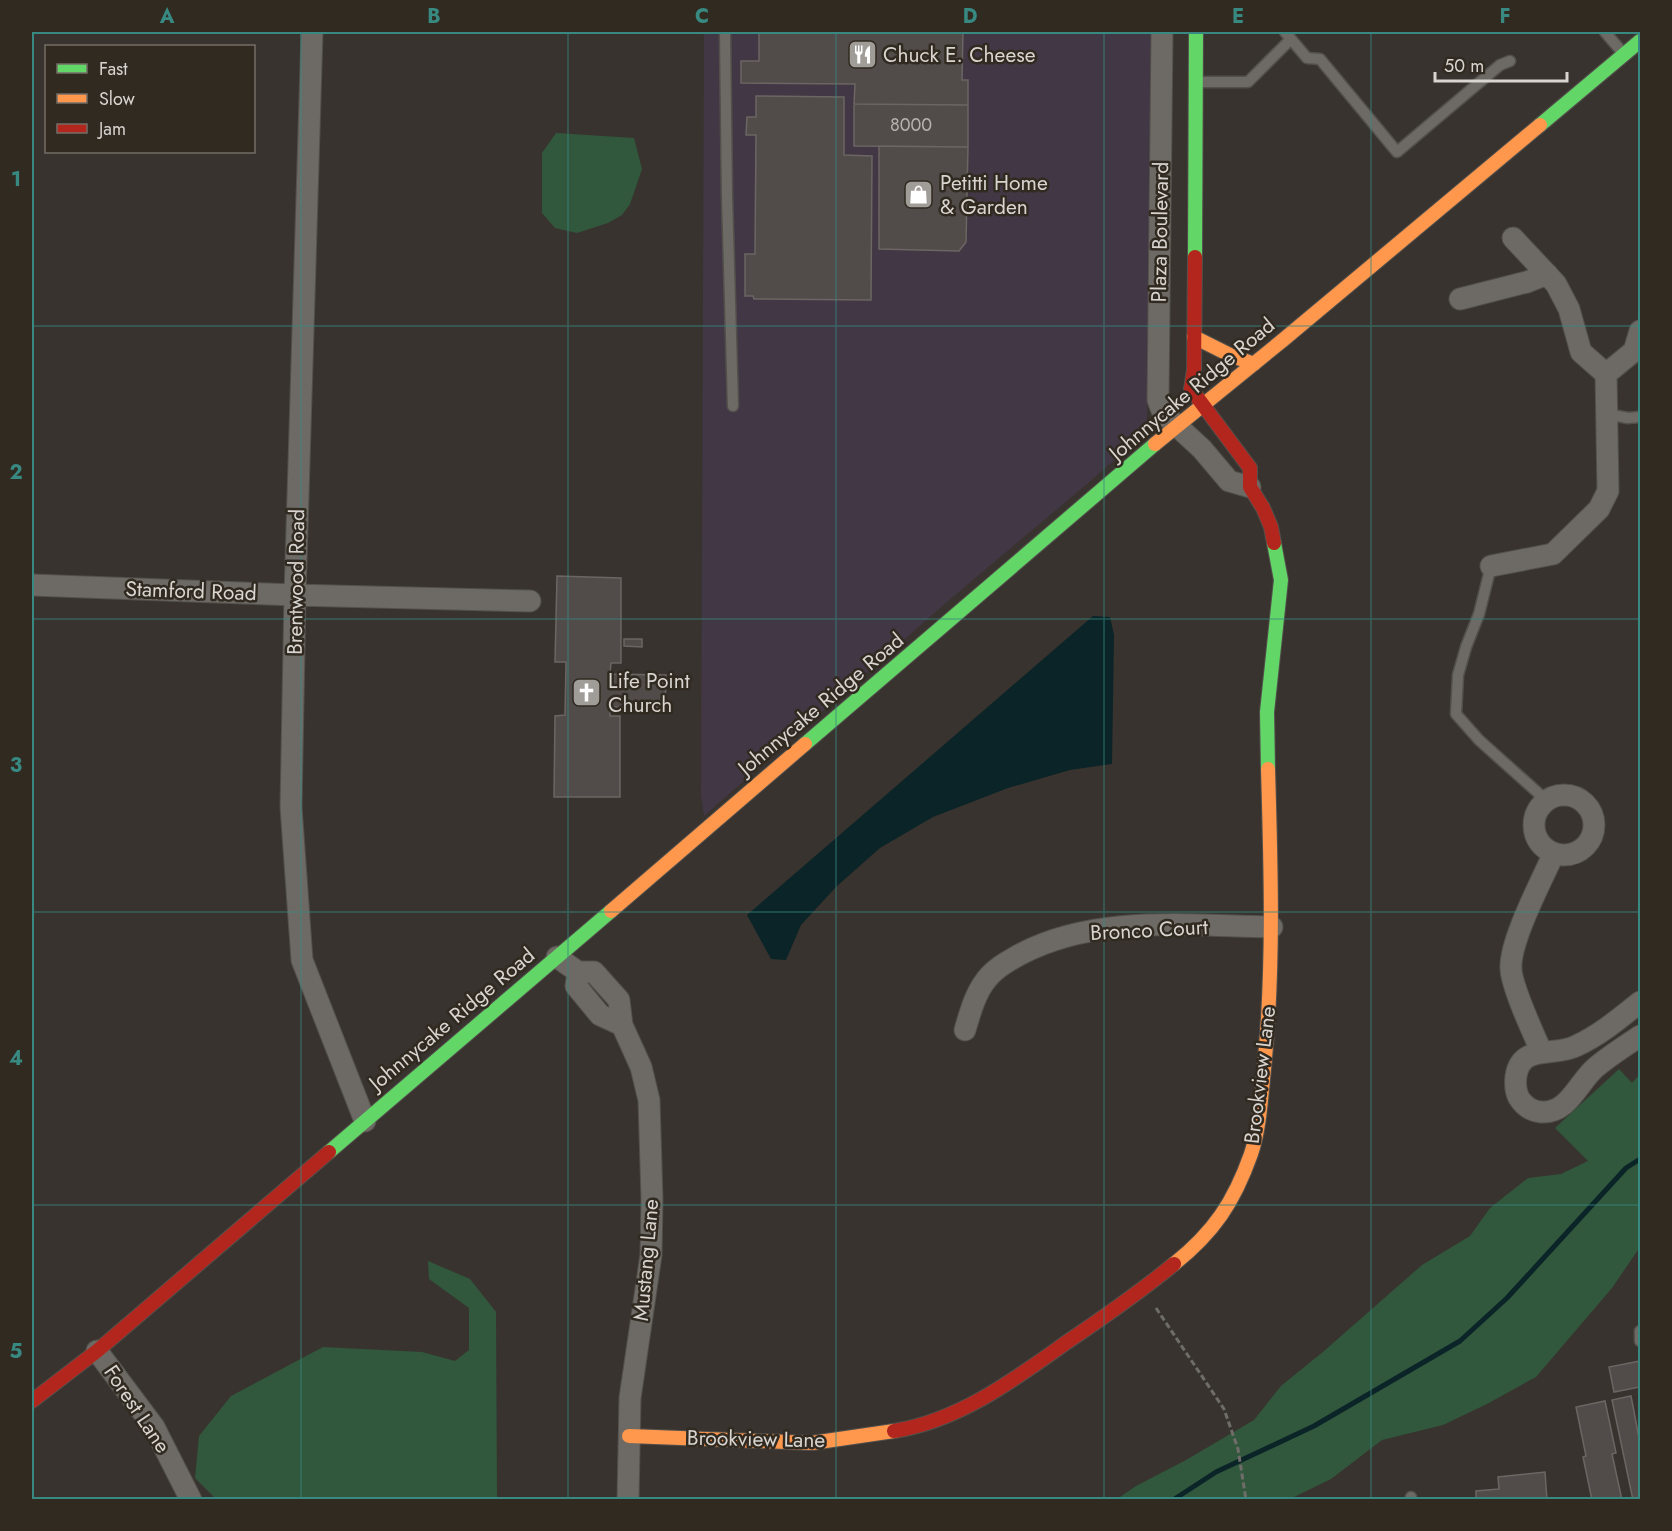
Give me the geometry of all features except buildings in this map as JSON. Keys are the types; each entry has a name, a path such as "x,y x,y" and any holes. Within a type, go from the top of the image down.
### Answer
{"main road":[{"name":"Plaza Boulevard","path":"1196,32 1194,337 1191,389 1202,404"},
{"name":"Johnnycake Ridge Road","path":"32,1401 97,1351 1202,404 1641,41"},
{"path":"1194,337 1230,355 1254,363"},
{"name":"Brookview Lane","path":"629,1437 812,1443 906,1429 945,1417 1007,1384 1143,1289 1198,1245 1230,1202 1251,1153 1258,1122 1266,1047 1272,927 1267,712 1281,580 1271,527 1250,487 1250,468 1202,404"}],"street":[{"name":"Brentwood Road","path":"312,32 291,807 302,960 365,1121"},
{"name":"Plaza Boulevard","path":"1162,32 1158,400 1162,413 1175,427"},
{"path":"1491,566 1553,554 1599,509 1608,491 1606,374 1581,351 1569,309 1556,284 1513,238"},
{"path":"1460,299 1527,282 1547,274"},
{"path":"1606,374 1637,353 1641,331"},
{"path":"1175,427 1202,449 1229,481 1250,487"},
{"name":"Stamford Road","path":"32,585 530,601"},
{"path":"1564,795 1573,796 1588,807 1593,815 1593,834 1581,849 1573,853 1554,853 1539,842 1535,834 1535,815 1546,800 1564,795"},
{"path":"1541,1051 1511,969 1513,950 1524,920 1554,853"},
{"name":"Bronco Court","path":"965,1030 977,993 987,979 999,967 1054,940 1112,928 1137,926 1272,927"},
{"name":"Mustang Lane","path":"557,957 578,972 594,972 619,1000 622,1025 641,1067 649,1100 651,1255 630,1398 628,1500"},
{"path":"1641,1002 1604,1030 1574,1048 1563,1051 1541,1051 1529,1055 1516,1071 1515,1092 1527,1107 1545,1112 1553,1111 1564,1106 1595,1067 1641,1036"},
{"name":"Forest Lane","path":"97,1351 154,1427 191,1500"}],"lane":[{"path":"725,32 733,406"},
{"path":"1605,32 1624,55"},
{"path":"1196,82 1248,82 1288,35 1307,58 1320,59 1397,152 1500,65 1510,61"},
{"path":"1607,414 1628,418 1641,417"},
{"path":"1491,566 1479,614 1458,675 1456,714 1479,740 1546,800"},
{"path":"1641,1331 1641,1341"}],"path":[{"path":"1143,1289 1224,1409 1238,1449 1246,1500"}],"shaded area":[{"path":"704,32 1152,32 1147,422 1144,434 948,601 704,816 701,795"}],"green space":[{"path":"556,133 634,138 642,169 630,204 622,215 608,223 577,233 555,228 542,213 542,153"},
{"path":"1619,1069 1632,1083 1640,1074 1640,1247 1612,1288 1536,1377 1443,1425 1382,1440 1331,1479 1290,1499 1117,1499 1254,1420 1281,1386 1422,1265 1470,1236 1490,1208 1528,1178 1561,1174 1588,1161 1555,1128"},
{"path":"428,1261 470,1279 496,1312 497,1499 216,1499 195,1478 199,1436 231,1396 323,1347 422,1352 455,1361 469,1350 469,1308 429,1279"}],"water":[{"path":"1093,616 1110,617 1114,635 1112,764 1070,770 1008,788 933,817 880,848 837,886 801,925 786,960 771,959 747,915"}],"waterway":[{"path":"1173,1500 1216,1472 1314,1426 1460,1341 1507,1298 1626,1168 1640,1159"}],"traffic: fast":[{"path":"1195,257 1196,32"},
{"path":"1540,125 1640,41"},
{"path":"805,744 1155,444"},
{"path":"1268,769 1267,712 1281,580 1274,543"},
{"path":"329,1152 611,911"}],"traffic: slow":[{"path":"1155,444 1540,125"},
{"path":"1194,337 1254,364"},
{"path":"611,911 805,744"},
{"path":"1174,1264 1201,1240 1230,1201 1251,1154 1260,1112 1267,1032 1270,956 1268,769"},
{"path":"629,1436 812,1443 894,1431"}],"traffic: jam":[{"path":"1195,257 1194,370 1191,389 1250,468 1250,487 1263,508 1271,527 1274,543"},
{"path":"32,1401 97,1351 329,1152"},
{"path":"894,1431 941,1418 1007,1384 1108,1314 1174,1264"}],"place":[{"name":"Chuck E. Cheese","path":"862,55"},
{"name":"Petitti Home & Garden","path":"919,195"},
{"name":"Life Point Church","path":"587,693"}]}
